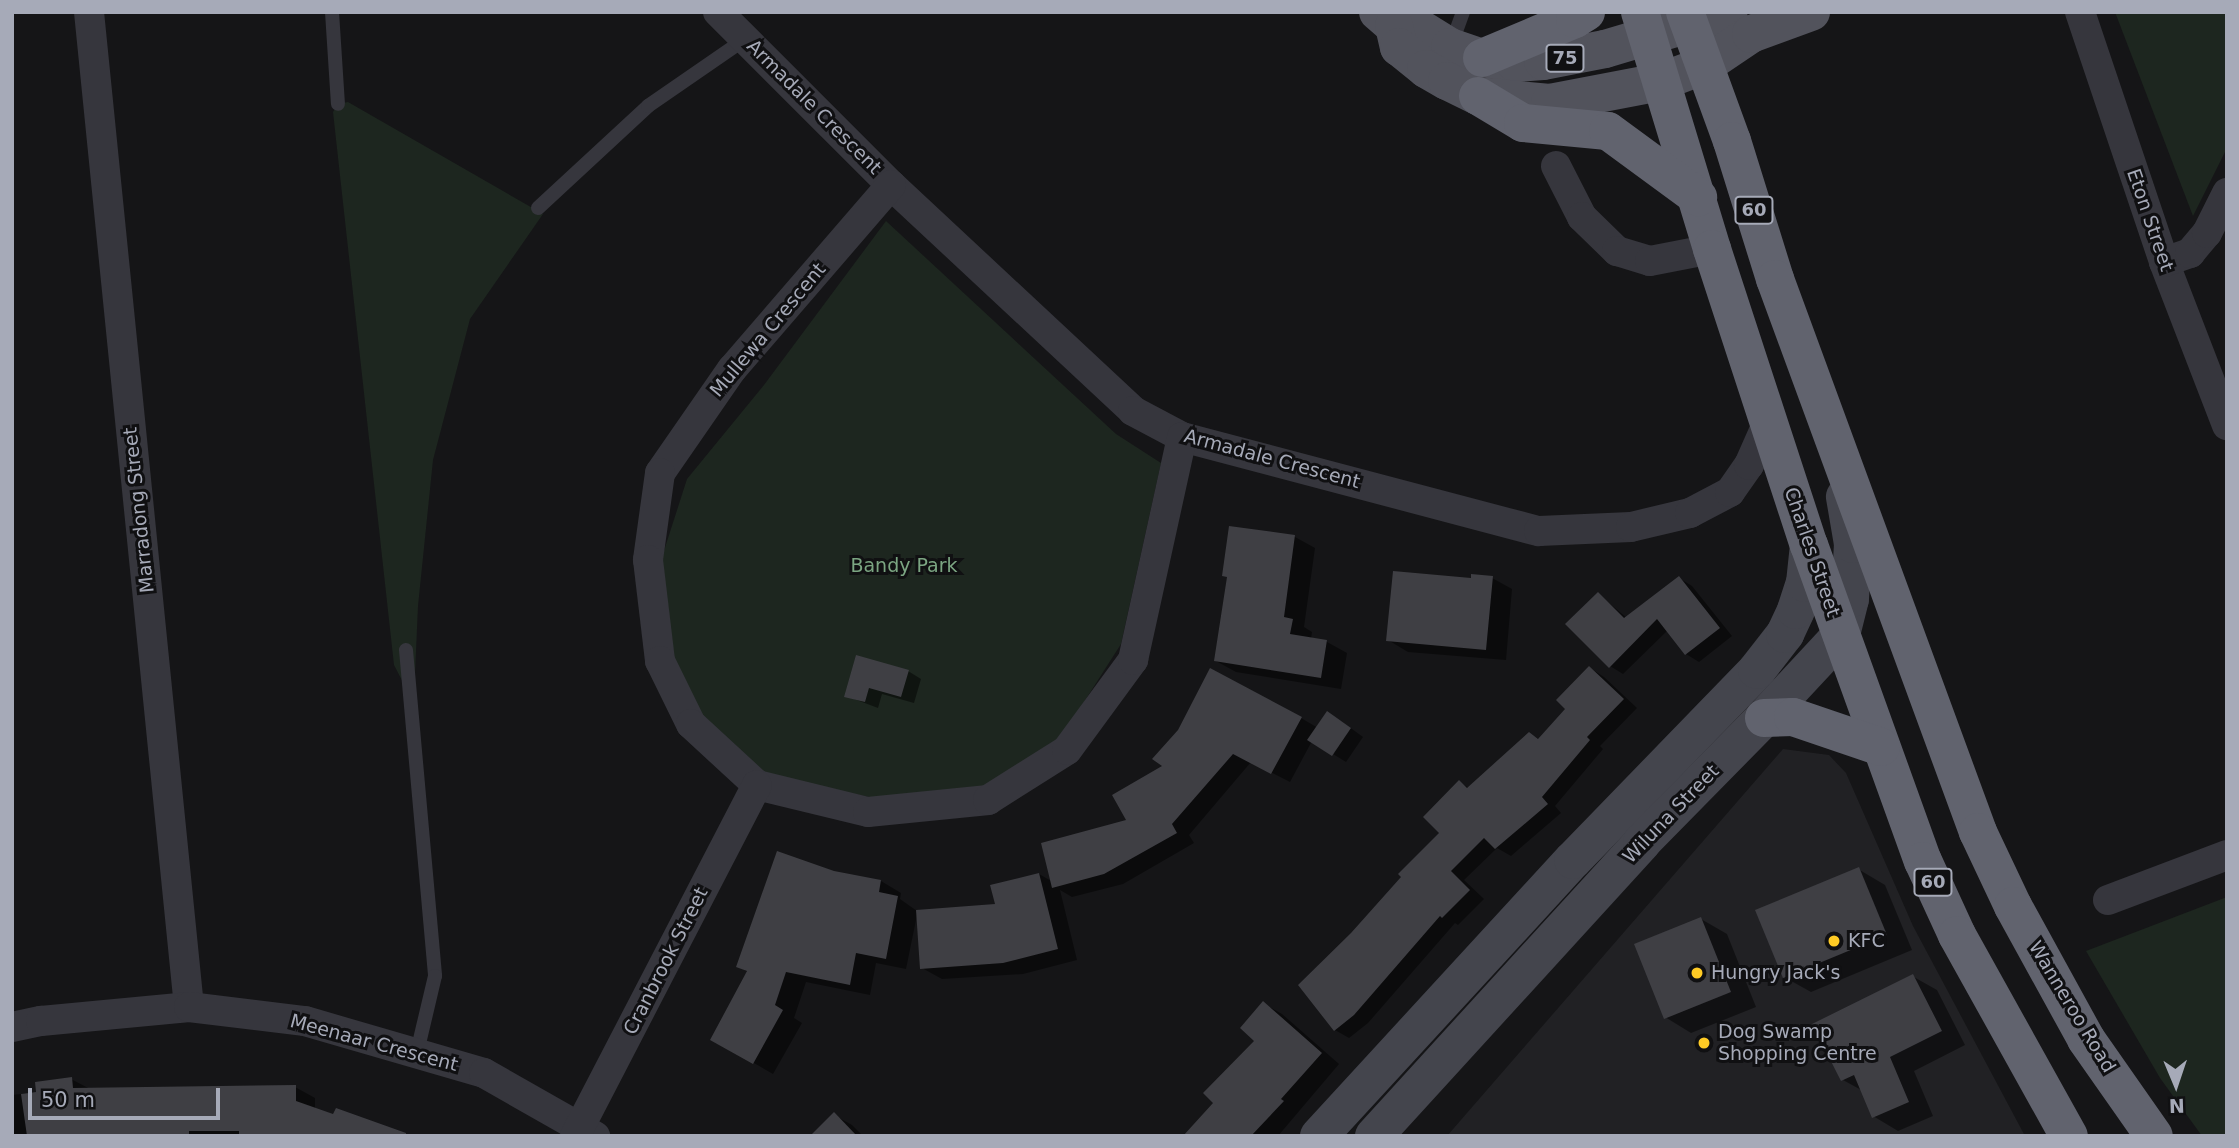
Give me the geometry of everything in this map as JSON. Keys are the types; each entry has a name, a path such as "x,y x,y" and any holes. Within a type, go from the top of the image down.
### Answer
{"highway":[{"path":"1465,39 1575,19 1586,12"},
{"name":"60","path":"1687,18 1775,279 1837,446"},
{"name":"Charles Street","path":"1643,25 1698,197 1712,250 1809,545 1929,874 1957,935 2069,1136"},
{"path":"1478,96 1523,123 1608,131 1698,197"},
{"name":"Wanneroo Road","path":"1837,446 1978,832 2086,1039 2154,1136"},
{"path":"1765,718 1793,717 1881,747"}],"main road":[{"name":"75","path":"1386,19 1465,39 1515,63 1605,50 1643,25 1729,12"},
{"name":"75","path":"1386,19 1399,47 1426,69 1478,96 1550,103 1660,82 1705,65 1751,34 1811,12"},
{"name":"Wiluna Street","path":"1374,1136 1642,842 1765,718 1841,635 1850,599 1853,544 1837,446"},
{"name":"Wiluna Street","path":"1320,1136 1504,935 1773,650 1796,610 1805,583 1809,545"},
{"path":"1504,935 1534,961"}],"street":[{"name":"Marradong Street","path":"89,12 189,1007"},
{"name":"Armadale Crescent","path":"718,12 891,185 1133,411 1182,437 1539,531 1631,527 1690,513 1730,492 1749,465 1768,422"},
{"name":"Eton Street","path":"2080,12 2164,262 2227,425"},
{"path":"1556,166 1582,217 1617,251 1650,261 1712,250"},
{"name":"Mullewa Crescent","path":"891,185 732,369 660,473 648,560 660,661 691,724 757,785 868,812 988,800 1067,750 1133,660 1182,437"},
{"path":"2164,262 2190,253 2207,233 2227,193"},
{"name":"Cranbrook Street","path":"583,1132 757,785"},
{"path":"2108,900 2227,855"},
{"name":"Meenaar Crescent","path":"12,1027 41,1021 189,1007 304,1021 484,1073 583,1132"}],"lane":[{"path":"332,12 338,104"},
{"path":"538,208 648,106 745,38"},
{"path":"406,650 435,976 417,1052"}],"shaded area":[{"path":"1783,749 1829,755 1846,773 1913,926 2025,1136 1447,1136"}],"green space":[{"path":"2115,12 2227,12 2227,148 2193,216"},
{"path":"348,102 543,214 470,319 433,460 418,606 415,674 409,694 394,665 333,112 338,104"},
{"name":"Bandy Park","path":"886,221 1116,434 1161,463 1121,644 1061,738 991,787 880,799 770,777 705,724 674,662 661,560 687,479 764,385"},
{"path":"2227,897 2227,1136 2202,1136 2160,1078 2086,951"}],"building":[{"path":"1229,526 1295,535 1284,617 1293,619 1290,634 1327,640 1321,678 1214,661 1227,577 1222,576"},
{"path":"1393,571 1471,578 1471,574 1493,576 1486,650 1386,641"},
{"path":"1679,576 1720,628 1685,655 1657,619 1609,668 1565,624 1598,592 1624,618"},
{"path":"856,655 909,670 901,697 869,688 865,702 844,697"},
{"path":"1589,666 1624,699 1587,737 1590,740 1542,797 1548,804 1495,849 1484,838 1451,871 1470,890 1442,918 1440,916 1354,1015 1334,1031 1298,985 1351,933 1401,877 1398,874 1439,833 1423,817 1459,780 1467,788 1529,732 1538,739 1565,709 1556,700"},
{"path":"1210,668 1302,717 1271,774 1233,754 1172,824 1177,833 1104,874 1052,888 1041,843 1126,820 1112,795 1162,766 1152,759 1178,730"},
{"path":"1327,711 1351,728 1332,756 1307,740"},
{"path":"777,851 834,871 881,880 879,892 898,896 886,959 856,953 850,985 786,972 775,1005 783,1010 753,1064 710,1040 747,971 736,967"},
{"path":"1859,867 1887,935 1783,978 1755,910"},
{"path":"1039,873 1058,949 1003,963 920,969 916,910 995,904 990,885"},
{"path":"1701,917 1731,992 1664,1019 1634,944"},
{"path":"1913,974 1942,1031 1890,1057 1909,1102 1872,1118 1854,1075 1841,1081 1812,1024"},
{"path":"1263,1001 1322,1053 1281,1099 1284,1101 1251,1136 1183,1136 1213,1103 1203,1093 1254,1041 1240,1028"},
{"path":"72,1077 73,1088 296,1085 296,1101 333,1114 336,1108 406,1133 406,1136 239,1136 239,1131 189,1131 189,1136 27,1136 21,1094 36,1092 35,1082"},
{"path":"834,1112 857,1136 810,1136"}],"place":[{"name":"KFC","path":"1834,941"},
{"name":"Hungry Jack's","path":"1697,973"},
{"name":"Dog Swamp Shopping Centre","path":"1704,1043"}]}
